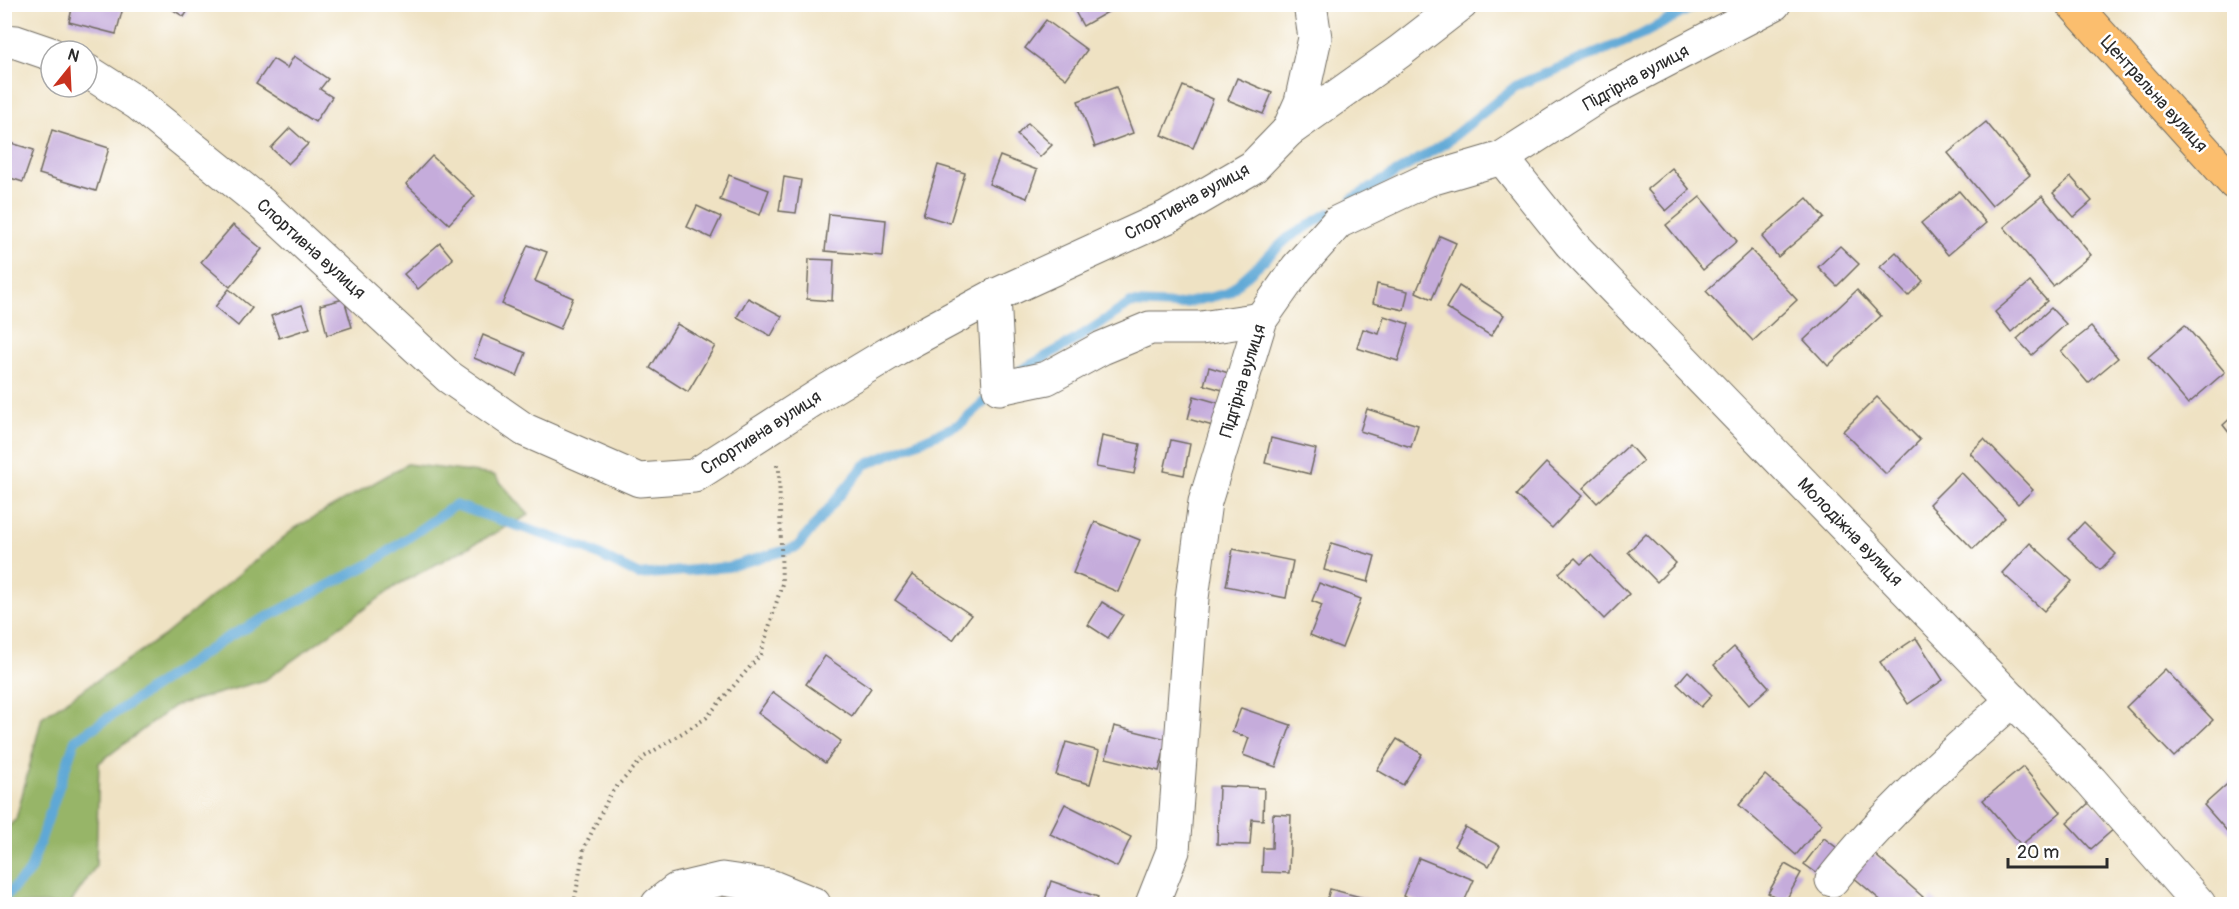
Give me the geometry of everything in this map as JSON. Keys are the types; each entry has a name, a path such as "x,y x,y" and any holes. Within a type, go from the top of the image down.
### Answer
{"main road":[{"name":"Центральна вулиця","path":"2073,4 2235,183"}],"street":[{"name":"Спортивна вулиця","path":"1288,131 1301,102 1315,38 1310,4"},
{"name":"Спортивна вулиця","path":"99,79 137,103 261,203 449,377 525,430 639,480 694,476 857,372 994,296 1167,216 1253,167 1288,131 1399,52 1461,4"},
{"name":"Підгірна вулиця","path":"1156,902 1173,851 1192,598 1205,502 1261,319 1297,268 1338,222 1427,180 1502,158 1600,95 1774,4"},
{"path":"4,41 16,42 39,50"},
{"name":"Молодіжна вулиця","path":"1502,158 1570,243 2091,781 2199,904"},
{"path":"994,296 999,388 1047,378 1102,348 1150,328 1202,328 1261,319"},
{"path":"1832,880 1855,851 1944,760 2013,700"},
{"path":"658,904 676,890 722,879 770,886 814,904"}],"path":[{"path":"574,904 584,848 611,793 644,757 705,718 760,654 782,584 779,470"}],"green space":[{"path":"407,464 494,475 529,515 399,584 265,680 174,706 99,763 96,866 70,904 5,904 5,830 16,819 42,717 165,635 295,528"}],"building":[{"path":"73,4 124,4 116,34 69,22"},
{"path":"164,4 192,4 184,17"},
{"path":"1071,4 1122,4 1083,26"},
{"path":"1046,20 1087,50 1066,79 1025,48"},
{"path":"294,56 328,79 320,89 332,97 315,122 256,84 273,59 287,68"},
{"path":"1237,78 1272,93 1263,114 1228,100"},
{"path":"1183,86 1213,99 1193,148 1162,135"},
{"path":"1116,87 1133,133 1095,147 1078,101"},
{"path":"1986,122 2030,175 1992,206 1948,153"},
{"path":"1028,123 1052,145 1040,157 1017,135"},
{"path":"290,128 308,144 288,164 271,148"},
{"path":"52,130 109,148 96,191 39,174"},
{"path":"11,143 34,150 23,182 4,176 4,163"},
{"path":"432,156 475,196 449,224 406,184"},
{"path":"1000,156 1037,170 1027,198 989,184"},
{"path":"938,165 965,173 950,223 923,215"},
{"path":"1672,168 1690,190 1666,211 1647,189"},
{"path":"729,175 769,190 760,215 720,200"},
{"path":"784,177 801,180 796,213 779,211"},
{"path":"2071,177 2092,201 2074,217 2053,193"},
{"path":"1959,191 1986,223 1948,255 1921,223"},
{"path":"2042,196 2091,255 2053,286 2004,227"},
{"path":"1700,197 1737,241 1703,270 1666,225"},
{"path":"1807,198 1824,218 1778,257 1762,237"},
{"path":"697,206 721,217 711,238 687,227"},
{"path":"829,214 886,220 883,256 825,251"},
{"path":"233,225 262,249 230,287 201,262"},
{"path":"1440,236 1456,243 1432,299 1416,292"},
{"path":"440,243 453,259 418,289 404,274"},
{"path":"528,245 547,252 535,281 573,298 560,329 502,304"},
{"path":"1840,246 1859,264 1837,286 1818,267"},
{"path":"1751,250 1797,300 1753,341 1706,291"},
{"path":"1896,252 1923,281 1908,296 1880,267"},
{"path":"809,259 834,260 832,301 807,299"},
{"path":"2030,282 2047,301 2011,332 1995,312"},
{"path":"1377,284 1408,291 1404,310 1373,303"},
{"path":"1459,286 1504,315 1491,336 1446,308"},
{"path":"229,289 252,308 238,326 215,307"},
{"path":"1857,290 1881,316 1828,366 1804,340"},
{"path":"748,298 782,316 771,336 737,317"},
{"path":"344,299 352,327 327,335 320,305"},
{"path":"302,305 310,328 279,338 271,316"},
{"path":"2051,308 2066,324 2032,355 2017,339"},
{"path":"1384,316 1409,324 1398,361 1357,348 1363,329 1379,334"},
{"path":"677,324 715,346 688,392 650,368"},
{"path":"2185,325 2225,372 2188,404 2148,357"},
{"path":"2091,327 2118,358 2088,383 2061,351"},
{"path":"483,335 526,353 517,376 474,358"},
{"path":"1209,367 1235,375 1230,392 1204,385"},
{"path":"1194,396 1226,405 1220,428 1188,419"},
{"path":"1877,397 1920,440 1886,474 1843,431"},
{"path":"1367,409 1418,425 1411,447 1360,431"},
{"path":"2234,415 2234,439 2223,425"},
{"path":"1102,436 1140,444 1134,474 1096,467"},
{"path":"1271,438 1316,449 1310,474 1265,463"},
{"path":"1984,439 2033,490 2018,504 1970,453"},
{"path":"1171,440 1190,444 1184,475 1164,471"},
{"path":"1629,445 1643,461 1597,503 1583,488"},
{"path":"1546,463 1582,496 1552,528 1516,495"},
{"path":"1961,472 2005,518 1973,549 1929,504"},
{"path":"1095,522 1140,540 1118,592 1073,573"},
{"path":"2084,522 2116,554 2100,570 2068,539"},
{"path":"1646,534 1676,563 1657,582 1628,552"},
{"path":"1331,543 1375,556 1368,582 1324,570"},
{"path":"2030,543 2072,581 2044,611 2002,573"},
{"path":"1233,549 1293,561 1286,598 1226,586"},
{"path":"1591,555 1629,594 1604,619 1559,573 1575,558 1581,564"},
{"path":"912,575 971,615 953,640 895,600"},
{"path":"1319,583 1361,599 1342,648 1310,635 1322,605 1312,601"},
{"path":"1102,602 1123,615 1108,638 1088,625"},
{"path":"1916,638 1943,680 1908,704 1880,662"},
{"path":"1734,647 1769,687 1749,705 1714,665"},
{"path":"825,656 871,688 852,716 806,684"},
{"path":"2165,669 2213,720 2174,757 2126,707"},
{"path":"1688,671 1712,695 1701,707 1677,684"},
{"path":"773,692 841,741 825,763 758,713"},
{"path":"1241,708 1291,725 1276,767 1243,755 1249,738 1232,732"},
{"path":"1114,726 1167,739 1159,771 1106,758"},
{"path":"1397,739 1422,754 1403,785 1377,770"},
{"path":"1066,742 1099,751 1090,784 1056,775"},
{"path":"2023,767 2061,812 2021,845 1983,800"},
{"path":"1765,775 1822,824 1796,855 1739,805"},
{"path":"2234,778 2234,839 2204,805"},
{"path":"1219,786 1264,788 1263,820 1252,819 1250,845 1217,844"},
{"path":"2091,801 2115,828 2091,849 2067,823"},
{"path":"1065,804 1131,837 1117,867 1050,834"},
{"path":"1273,814 1291,815 1289,873 1262,872 1263,848 1272,848"},
{"path":"1465,827 1500,846 1489,866 1454,846"},
{"path":"1824,838 1837,848 1818,874 1804,864"},
{"path":"1873,853 1923,897 1916,904 1885,904 1852,876"},
{"path":"1419,858 1474,880 1463,904 1423,904 1403,896"},
{"path":"1785,864 1801,873 1785,902 1768,893"},
{"path":"1051,881 1098,897 1095,904 1044,903"},
{"path":"1330,889 1372,900 1370,904 1326,904"},
{"path":"1932,898 1939,904 1927,904"}],"waterway":[{"path":"1352,199 1444,144 1517,85 1639,36 1698,4"},
{"path":"1021,370 1075,340 1131,303 1178,305 1228,293 1288,238 1329,213"},
{"path":"4,898 30,871 75,740 228,637 372,563 455,505 587,549 639,575 728,567 797,547 865,465 960,424 997,390"}]}
